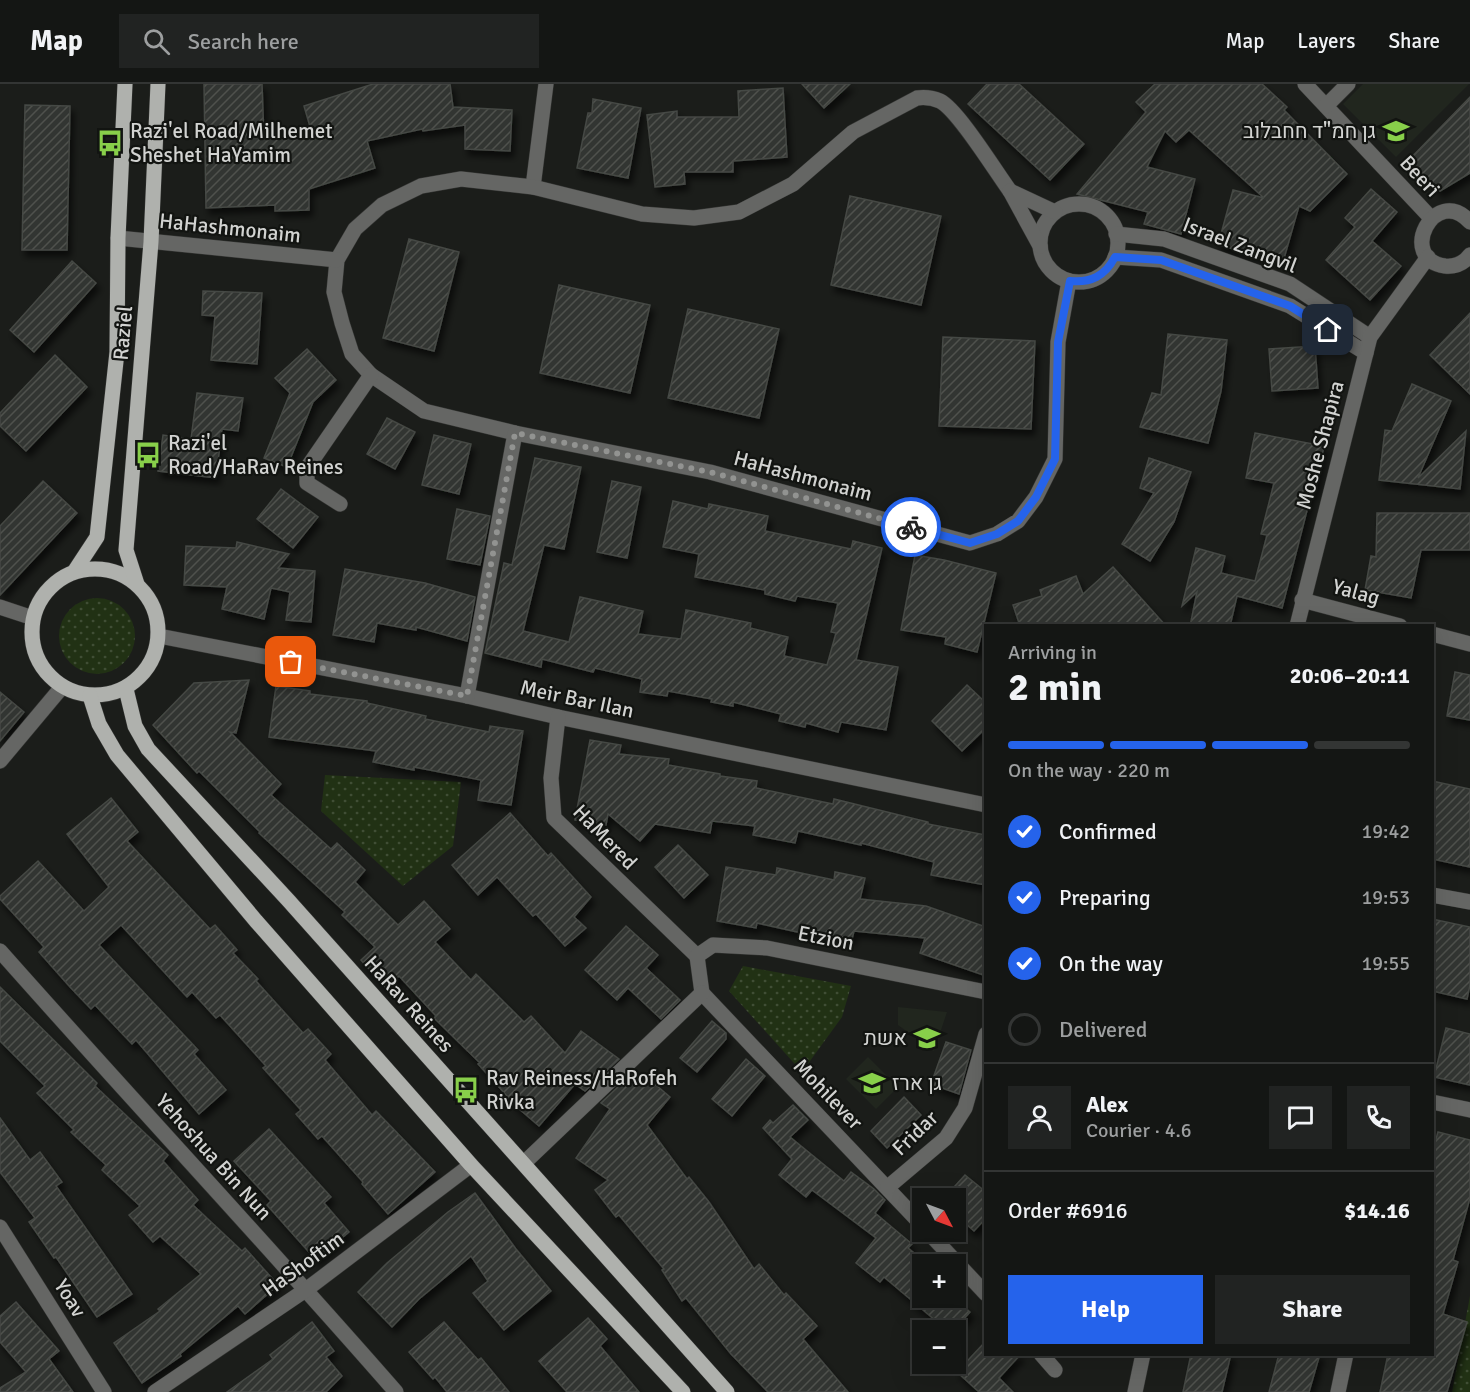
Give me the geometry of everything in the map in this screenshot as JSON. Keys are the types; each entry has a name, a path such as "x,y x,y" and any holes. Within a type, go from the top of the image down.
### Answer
{"main road":[{"name":"Raziel","path":"74,572 97,537 117,352 118,238 125,84"},
{"name":"Raziel","path":"137,584 126,550 151,242 158,84"},
{"path":"107,569 137,584 150,599 157,616 159,636 154,657 143,675 126,688 108,695 90,696 62,687 46,674 36,657 32,638 33,618 41,598 55,583 74,572 107,569"},
{"name":"HaRav Reines","path":"126,688 135,726 148,749 288,900 524,1162 727,1392"},
{"path":"90,696 99,724 117,755 256,921 471,1165 683,1392"}],"street":[{"path":"532,188 546,84"},
{"name":"Beeri","path":"1305,84 1431,218"},
{"path":"1326,106 1348,84"},
{"name":"HaHashmonaim","path":"927,88 917,98 853,132 794,184 739,212 694,218 642,214 532,188 461,179 420,186 382,205 355,229 337,260 334,292 352,354 371,375 423,411 515,433 710,472 970,543 997,534 1018,521 1036,497 1055,459 1058,342 1070,281"},
{"path":"927,88 955,114 1010,190 1040,246 1043,258 1058,276 1070,281 1092,280 1110,267 1118,245 1111,222 1103,213 1092,206 1079,204 1066,206 1055,212 1046,222 1041,233 1040,246"},
{"path":"1010,190 1055,212"},
{"path":"1469,218 1445,212 1431,218 1425,225 1422,241 1428,257 1435,262 1451,266 1459,264 1470,255"},
{"name":"Israel Zangvil","path":"1116,234 1164,239 1290,284 1370,338"},
{"name":"HaHashmonaim","path":"118,238 337,260"},
{"name":"Israel Zangvil","path":"1115,257 1161,260 1290,306 1366,353"},
{"name":"Moshe Shapira","path":"1297,624 1370,338 1428,257"},
{"path":"340,504 307,483 307,468 371,375"},
{"path":"467,696 515,433"},
{"name":"Yalag","path":"1302,600 1392,624"},
{"path":"0,607 33,618"},
{"path":"1434,635 1470,644"},
{"name":"Meir Bar Ilan","path":"159,636 467,696 558,717 984,805"},
{"path":"0,761 62,687"},
{"name":"HaMered","path":"558,717 551,778 554,818 697,956"},
{"path":"1434,895 1470,902"},
{"name":"Etzion","path":"697,956 713,945 766,948 984,992"},
{"name":"Yehoshua Bin Nun","path":"0,951 307,1289 396,1392"},
{"path":"524,1162 702,993 697,956"},
{"name":"Mohilever","path":"702,993 912,1214"},
{"name":"Fridar","path":"888,1187 946,1138 965,1108 984,1041"},
{"path":"1434,1102 1470,1110"},
{"name":"HaShoftim","path":"155,1392 307,1289 471,1165"},
{"name":"Yoav","path":"0,1227 104,1392"},
{"path":"937,1242 984,1292"},
{"path":"1043,1356 1055,1370"},
{"path":"1135,1392 1143,1356"},
{"path":"1338,1392 1346,1356"}],"shaded area":[{"name":"גן חמ\"ד חחבלוב","path":"1363,84 1469,84 1396,157 1343,104"},
{"name":"אשת","path":"898,1007 947,1012 934,1051 898,1025"},
{"name":"גן ארז","path":"868,1057 898,1087 876,1109 846,1079"}],"green space":[{"path":"97,598 111,601 124,609 132,622 135,636 132,650 124,663 111,671 97,674 83,671 70,663 62,650 59,636 62,622 70,609 83,601"},
{"path":"325,775 461,782 453,846 403,886 321,811"},
{"path":"743,966 851,986 842,1017 802,1072 729,991"},
{"path":"1470,1296 1470,1392 1452,1392"}],"building":[{"path":"204,84 262,84 264,138 313,137 304,106 373,84 450,84 453,107 512,110 510,151 465,149 465,125 423,131 422,129 367,141 375,168 309,189 309,210 275,211 275,205 206,208"},
{"path":"802,84 850,84 824,108"},
{"path":"987,84 1019,84 1084,144 1050,180 968,104"},
{"path":"1155,84 1262,84 1287,107 1284,110 1347,174 1310,211 1299,206 1283,262 1218,245 1233,190 1264,198 1189,130 1176,142 1165,131 1147,167 1195,179 1181,234 1144,224 1148,212 1077,194 1146,112 1136,102"},
{"path":"783,88 787,157 733,161 733,172 684,172 685,184 655,187 647,115 677,111 677,117 739,117 738,91"},
{"path":"1470,97 1470,173 1440,191 1407,162"},
{"path":"593,99 641,108 628,178 577,168 588,113 592,113"},
{"path":"25,105 70,106 67,250 22,250"},
{"path":"1371,189 1397,212 1372,241 1401,266 1370,300 1326,260 1355,227 1345,218"},
{"path":"850,196 941,216 921,305 831,285"},
{"path":"409,239 459,252 434,351 383,338"},
{"path":"72,261 96,283 34,352 10,330"},
{"path":"559,285 650,305 630,393 540,373"},
{"path":"203,291 262,293 257,364 211,360 215,316 202,315"},
{"path":"688,309 779,329 759,418 668,398"},
{"path":"1470,313 1470,394 1430,355"},
{"path":"1168,334 1227,340 1221,391 1208,443 1140,427 1152,393 1161,395"},
{"path":"943,337 1035,341 1031,429 939,426"},
{"path":"1315,346 1318,388 1272,391 1269,349"},
{"path":"307,349 336,380 313,402 287,467 264,458 290,393 275,378"},
{"path":"55,355 87,387 26,451 0,426 0,413"},
{"path":"1412,384 1451,401 1418,478 1466,431 1460,489 1379,480 1385,430 1392,431"},
{"path":"197,393 243,398 238,431 222,429 216,478 158,471 163,435 191,439"},
{"path":"387,418 415,432 395,469 367,454"},
{"path":"1255,433 1324,446 1315,491 1312,491 1282,608 1237,596 1230,624 1190,624 1197,592 1182,606 1196,548 1225,556 1221,573 1255,581 1267,535 1261,534 1274,483 1246,478"},
{"path":"434,435 471,444 459,494 422,485"},
{"path":"535,458 581,467 564,549 544,545 523,631 569,642 580,597 643,611 638,634 681,639 686,610 751,623 750,628 788,637 784,656 827,665 836,633 831,632 838,603 797,596 795,601 765,594 765,590 695,577 699,554 663,547 673,501 708,509 709,504 768,516 765,531 851,549 853,541 882,548 856,660 898,667 886,730 841,722 838,732 806,723 805,727 779,721 781,714 733,702 733,706 711,702 712,699 668,691 667,696 640,692 642,679 595,668 593,672 542,659 541,667 485,653 504,563 512,565"},
{"path":"1149,458 1191,472 1174,522 1150,561 1122,544 1154,493 1140,488"},
{"path":"43,481 77,513 0,595 0,526"},
{"path":"612,481 641,487 627,558 597,552"},
{"path":"281,489 318,517 293,548 257,519"},
{"path":"457,509 490,516 480,565 447,559"},
{"path":"1377,513 1470,513 1470,550 1421,550 1411,598 1365,590 1371,556 1376,557"},
{"path":"237,542 289,554 278,568 315,571 311,622 286,620 290,592 271,588 264,619 222,609 227,587 184,585 186,546 236,548"},
{"path":"915,555 996,573 977,652 945,644 946,637 901,630"},
{"path":"1113,567 1164,624 1019,624 1013,605 1042,596 1040,590 1076,576 1083,594"},
{"path":"345,569 425,583 475,597 467,641 416,627 416,630 377,623 374,642 333,635"},
{"path":"1455,672 1470,675 1470,720 1447,716"},
{"path":"249,680 236,733 230,732 281,784 271,795 331,849 337,843 365,870 355,882 398,925 424,901 450,929 435,942 471,980 476,974 524,1022 531,1016 565,1053 581,1031 619,1059 585,1091 575,1084 539,1126 518,1108 478,1064 480,1063 434,1018 436,1016 399,976 386,988 361,960 375,947 342,915 345,912 259,833 199,771 197,773 153,725 194,683"},
{"path":"967,685 984,701 984,730 962,751 932,721"},
{"path":"276,686 310,691 310,694 367,701 367,703 426,716 425,719 489,732 490,726 523,731 511,805 478,800 481,780 414,767 414,770 373,762 376,751 269,737"},
{"path":"0,692 24,712 0,741"},
{"path":"590,740 621,745 619,754 669,759 668,765 757,781 756,788 833,804 834,799 928,822 928,824 984,835 984,885 931,875 934,862 861,843 861,845 798,831 795,843 753,835 755,826 712,821 710,833 655,824 640,841 608,814 606,825 575,820"},
{"path":"1434,781 1470,789 1470,867 1434,859"},
{"path":"111,798 138,832 127,841 210,929 215,925 237,950 233,953 303,1033 308,1029 331,1054 325,1060 372,1115 376,1111 435,1172 388,1214 322,1136 318,1139 296,1114 301,1110 263,1068 266,1066 220,1015 216,1018 192,992 187,997 121,925 99,945 198,1050 194,1054 226,1090 199,1114 136,1040 132,1044 95,1005 91,1009 70,987 39,952 44,947 0,899 0,896 38,861 84,911 109,887 67,834"},
{"path":"510,813 548,856 551,853 591,897 574,917 586,928 565,946 536,914 533,916 497,877 478,895 452,865"},
{"path":"678,845 708,875 684,898 655,867"},
{"path":"726,867 776,875 777,868 834,880 835,872 865,878 860,899 926,906 984,926 984,975 920,953 925,938 854,931 852,939 803,929 802,933 757,923 756,928 717,921"},
{"path":"1434,919 1470,927 1470,985 1467,999 1434,991"},
{"path":"626,926 658,955 646,968 680,1000 661,1019 628,988 617,1000 585,970"},
{"path":"0,987 97,1083 95,1086 168,1155 163,1161 198,1200 193,1205 242,1251 245,1248 278,1285 245,1314 238,1306 180,1354 181,1356 142,1383 114,1343 160,1311 158,1309 201,1274 160,1236 153,1242 129,1215 140,1206 102,1170 106,1165 71,1132 74,1130 37,1093 45,1086 0,1041"},
{"path":"712,1021 726,1033 726,1039 697,1072 680,1058"},
{"path":"1446,1028 1470,1034 1470,1085 1434,1077"},
{"path":"946,1042 971,1050 959,1094 931,1084"},
{"path":"746,1059 765,1076 732,1116 712,1099"},
{"path":"635,1071 640,1075 642,1073 670,1097 647,1125 687,1179 689,1177 709,1202 754,1269 759,1264 784,1295 786,1293 817,1326 803,1339 848,1392 768,1392 731,1354 686,1298 682,1301 662,1270 664,1269 619,1215 616,1217 595,1190 608,1180 576,1158 610,1109 601,1103"},
{"path":"904,1097 921,1115 887,1148 871,1131"},
{"path":"793,1105 808,1120 790,1137 844,1181 851,1172 885,1200 875,1213 912,1244 908,1248 916,1254 912,1254 912,1301 884,1277 880,1282 856,1263 876,1238 812,1190 806,1197 779,1175 792,1159 763,1128 770,1120 773,1123"},
{"path":"0,1118 30,1160 40,1152 62,1182 56,1186 132,1294 97,1317 29,1222 35,1218 0,1172"},
{"path":"269,1129 331,1197 324,1203 349,1232 316,1260 267,1205 271,1201 234,1161"},
{"path":"1438,1132 1470,1140 1470,1198 1453,1260 1458,1262 1443,1314 1467,1322 1447,1392 1380,1392 1388,1356 1434,1356 1434,1146"},
{"path":"965,1175 984,1190 984,1220 974,1231 966,1224 966,1188 953,1188"},
{"path":"475,1193 516,1249 551,1291 504,1330 473,1293 488,1281 471,1256 419,1299 392,1327 358,1292 387,1263 448,1212"},
{"path":"16,1302 59,1351 49,1359 73,1392 0,1392 0,1388 26,1372 0,1342 0,1316"},
{"path":"921,1308 965,1308 970,1312 963,1320 935,1320"},
{"path":"588,1318 607,1339 600,1346 639,1392 567,1392 539,1361"},
{"path":"312,1322 334,1351 326,1357 342,1376 326,1392 227,1392 273,1359 270,1355"},
{"path":"444,1322 478,1360 481,1358 509,1392 447,1392 435,1377 433,1379 409,1352"},
{"path":"984,1343 984,1356 1019,1356 999,1378 1013,1392 979,1392 959,1374 966,1374 966,1362"},
{"path":"1191,1356 1231,1356 1222,1392 1183,1392"},
{"path":"1278,1356 1319,1356 1309,1392 1269,1392"}],"way so far":[{"path":"291,662 467,696 515,433 710,472 911,527"}],"place":[{"name":"גן חמ\"ד חחבלוב","path":"1396,131"},
{"name":"Razi'el Road/Milhemet Sheshet HaYamim","path":"110,143"},
{"name":"Razi'el Road/HaRav Reines","path":"148,455"},
{"name":"אשת","path":"927,1038"},
{"name":"גן ארז","path":"872,1083"},
{"name":"Rav Reiness/HaRofeh Rivka","path":"466,1090"}],"route":[{"path":"911,527 970,543 997,534 1018,521 1036,497 1055,459 1058,342 1070,281 1092,280 1110,267 1115,257 1161,260 1290,306 1328,330"}]}
